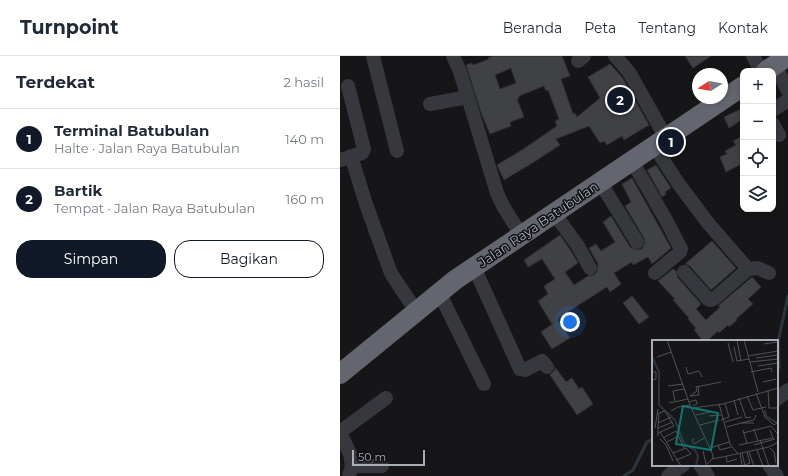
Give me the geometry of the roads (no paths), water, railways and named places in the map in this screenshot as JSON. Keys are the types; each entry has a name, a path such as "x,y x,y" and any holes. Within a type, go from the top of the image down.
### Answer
{"highway":[{"name":"Jalan Raya Batubulan","path":"341,371 439,292 740,88"}],"street":[{"path":"373,56 396,151"},
{"path":"453,56 468,97 497,193 503,206 521,235"},
{"path":"615,56 629,72 678,183 704,217 748,269"},
{"path":"753,56 772,66 788,91"},
{"path":"348,86 364,149 362,153 346,158 366,204 392,275 416,311"},
{"path":"430,104 468,97"},
{"path":"776,108 788,100"},
{"path":"632,161 663,213 681,249 680,252 655,273"},
{"path":"600,182 637,242"},
{"path":"554,213 578,246 590,268"},
{"path":"474,268 520,369 525,370 542,361 547,367"},
{"path":"684,272 708,299 711,300 748,269 758,268 770,273"},
{"path":"439,292 484,384"},
{"path":"778,398 788,390"},
{"path":"382,466 350,471 350,454 340,432 386,398"},
{"path":"668,476 682,466"},
{"path":"701,466 708,476"},
{"path":"770,466 777,476"}],"waterway":[{"path":"778,342 788,296"},
{"path":"778,342 778,370"},
{"path":"624,476 633,470 647,442 652,440"}],"place":[{"name":"Bartik","path":"620,100"},
{"name":"Terminal Batubulan","path":"671,142"}]}
